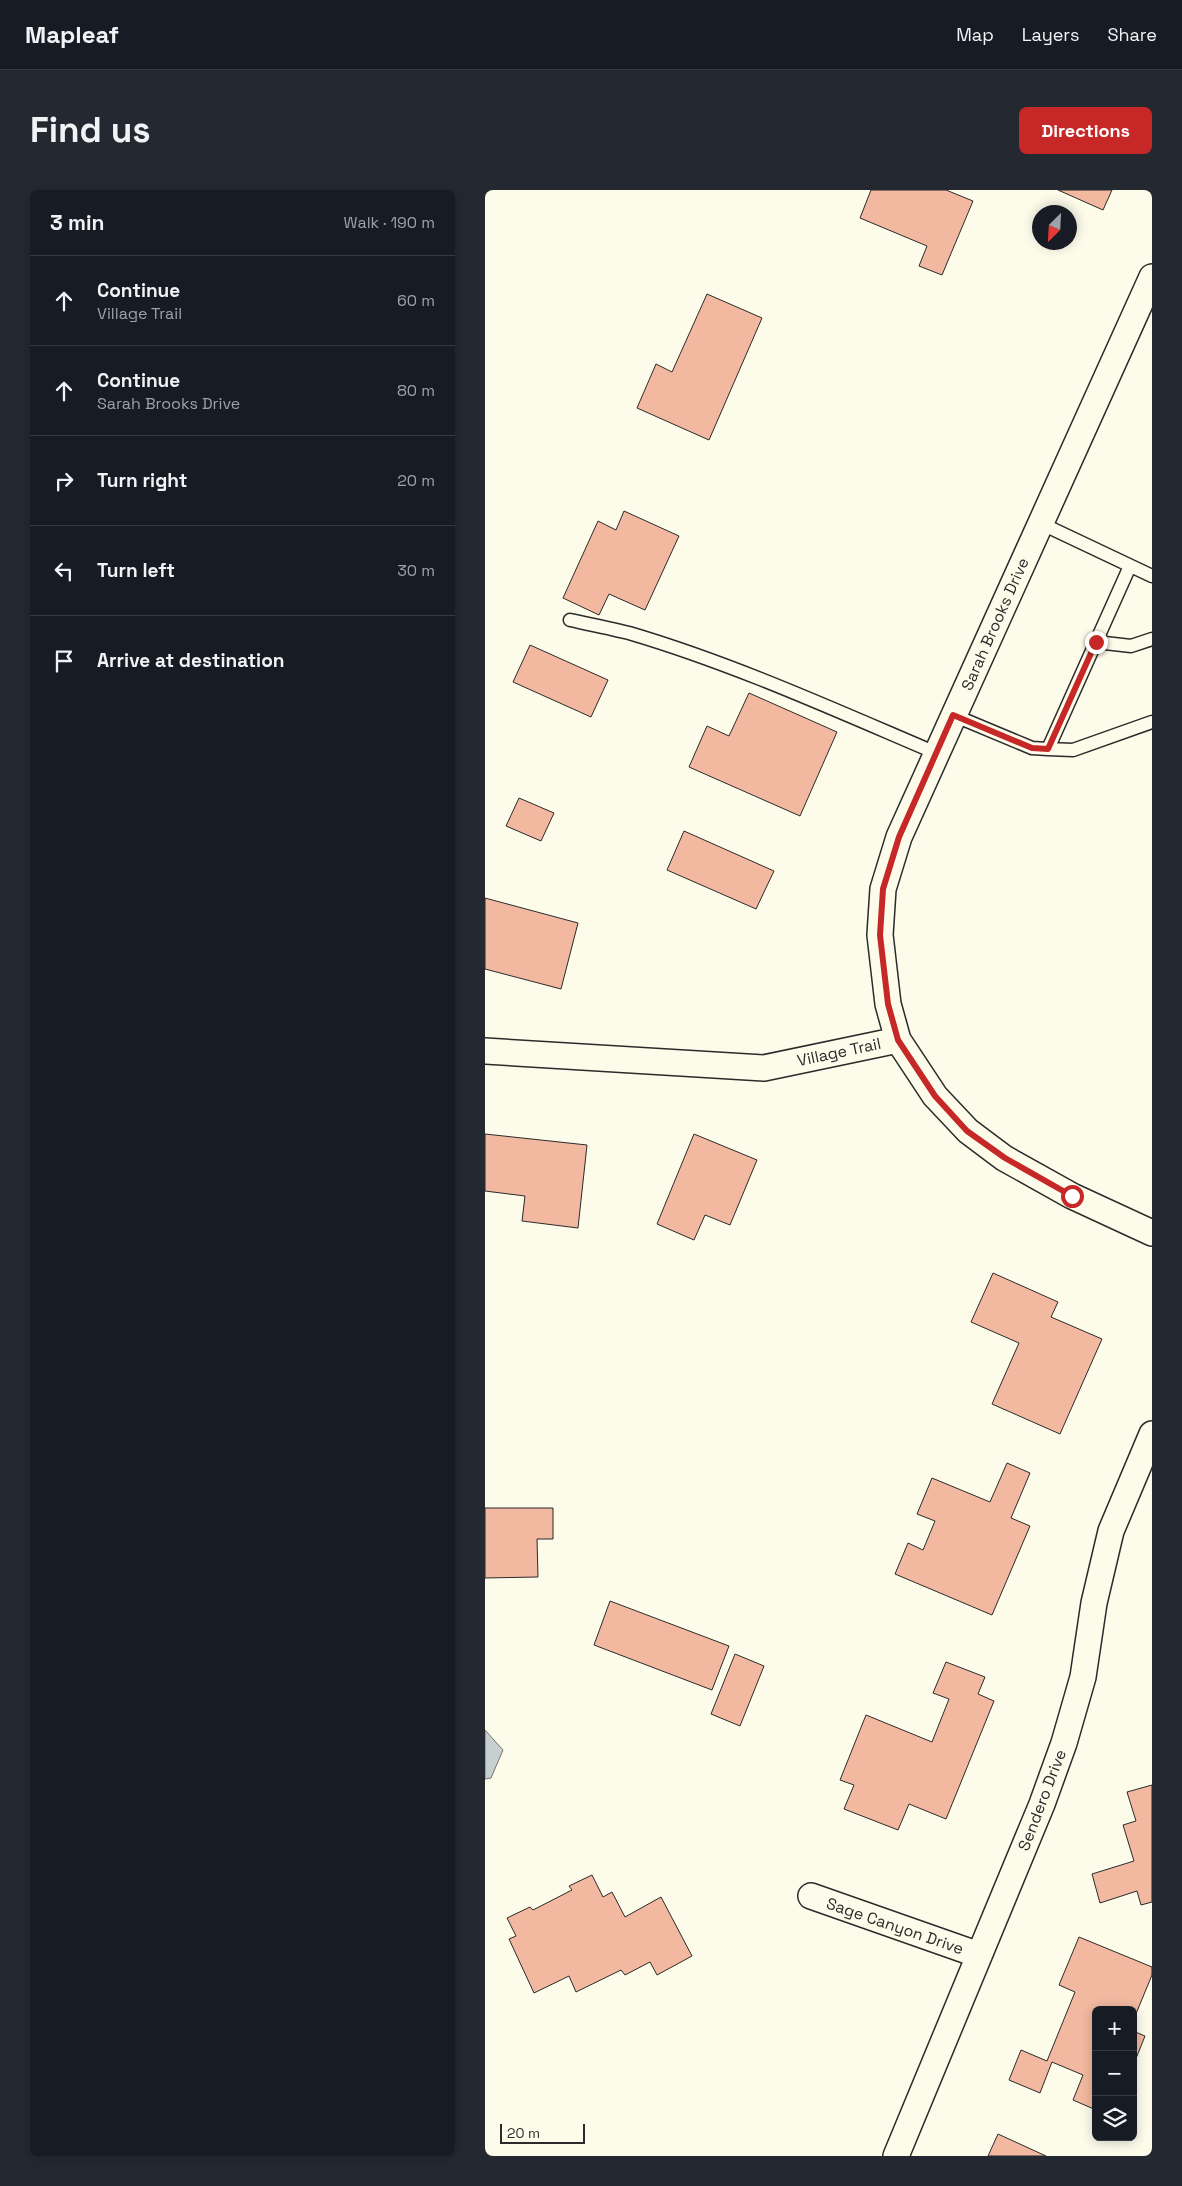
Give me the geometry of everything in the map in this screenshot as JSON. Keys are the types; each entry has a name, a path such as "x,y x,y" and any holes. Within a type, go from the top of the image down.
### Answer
{"street":[{"name":"Sarah Brooks Drive","path":"898,1040 888,1004 880,935 883,889 899,837 1152,278"},
{"name":"Village Trail","path":"485,1051 764,1068 898,1040 935,1096 967,1131 1005,1158 1072,1196 1152,1233"},
{"name":"Sendero Drive","path":"897,2156 1042,1804 1065,1742 1083,1677 1095,1603 1111,1531 1152,1434"},
{"name":"Sage Canyon Drive","path":"811,1896 979,1955"}],"lane":[{"path":"1040,523 1152,576"},
{"path":"1048,749 1130,566"},
{"path":"570,620 627,633 691,654 793,692 936,753"},
{"path":"1096,642 1131,646 1152,639"},
{"path":"953,715 1032,748 1073,750 1152,722"}],"shaded area":[{"path":"485,1730 503,1750 491,1778 485,1779"}],"building":[{"path":"871,190 946,190 973,201 942,275 919,266 927,246 860,218"},
{"path":"1058,190 1112,190 1103,210"},
{"path":"707,294 762,318 709,440 637,408 656,364 672,372"},
{"path":"624,511 679,536 645,610 609,594 599,615 563,598 598,521 616,530"},
{"path":"530,645 608,680 591,717 513,682"},
{"path":"749,693 837,732 800,816 689,767 707,726 729,736"},
{"path":"519,798 554,813 541,841 506,826"},
{"path":"684,831 774,871 756,909 667,870"},
{"path":"485,898 578,923 561,989 485,969"},
{"path":"485,1134 587,1145 578,1228 522,1221 525,1196 485,1191"},
{"path":"694,1134 757,1160 730,1225 705,1215 694,1240 657,1224"},
{"path":"993,1273 1058,1302 1051,1317 1102,1339 1060,1434 992,1404 1019,1343 971,1322"},
{"path":"1007,1463 1030,1473 1011,1518 1030,1526 992,1615 895,1574 908,1543 923,1550 935,1521 917,1514 932,1478 990,1502"},
{"path":"485,1508 553,1508 553,1539 537,1539 538,1577 485,1578"},
{"path":"610,1601 729,1646 712,1690 594,1645"},
{"path":"735,1654 764,1666 740,1726 711,1714"},
{"path":"946,1662 985,1677 978,1694 994,1701 946,1819 909,1804 898,1830 844,1809 854,1785 840,1780 866,1715 932,1742 949,1699 933,1693"},
{"path":"1152,1785 1152,1902 1141,1905 1137,1891 1100,1903 1092,1874 1134,1861 1123,1825 1136,1821 1127,1792"},
{"path":"592,1875 603,1897 612,1892 625,1917 661,1897 692,1956 657,1975 650,1962 625,1975 621,1970 576,1992 569,1976 534,1993 509,1939 516,1936 507,1918 530,1907 533,1910 572,1890 569,1886"},
{"path":"1079,1937 1152,1967 1152,1975 1137,2011 1137,2006 1092,2006 1092,2108 1073,2100 1083,2075 1052,2062 1040,2093 1009,2080 1021,2050 1047,2061 1075,1992 1059,1985"},
{"path":"1137,2033 1145,2036 1137,2056"},
{"path":"998,2134 1046,2156 988,2156"}],"route":[{"path":"1072,1196 1005,1158 967,1131 935,1096 898,1040 888,1004 880,935 883,889 899,837 953,715 1032,748 1048,749 1096,642"}]}
